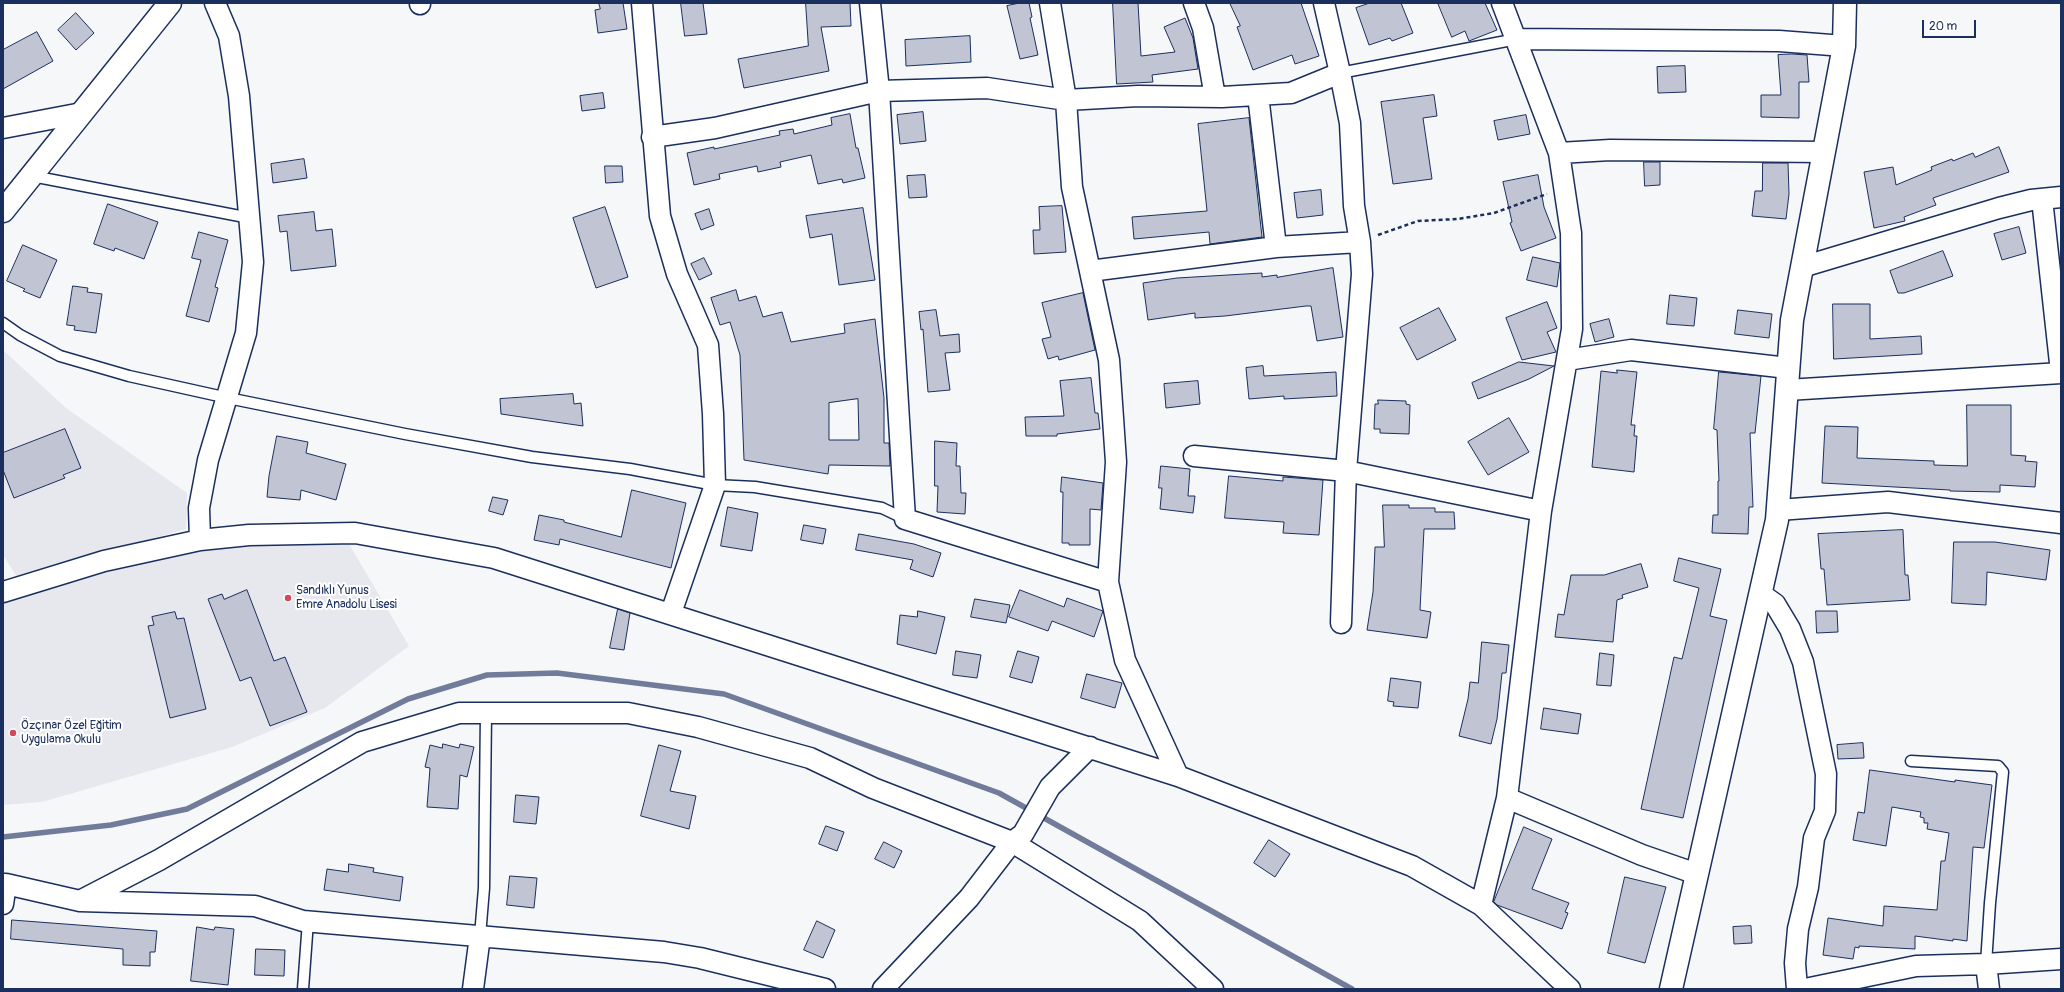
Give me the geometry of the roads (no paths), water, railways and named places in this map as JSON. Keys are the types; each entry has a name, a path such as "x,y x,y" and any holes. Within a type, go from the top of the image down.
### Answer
{"street":[{"path":"3,211 170,3"},
{"path":"200,540 199,508 208,460 228,398 246,333 253,262 239,96 229,36 215,3"},
{"path":"642,3 650,86 652,137 660,216 677,274 708,345 713,414 715,485 671,613"},
{"path":"870,3 879,91 905,519 1108,582"},
{"path":"1050,3 1066,100 1072,187 1109,360 1116,462 1108,582 1125,660 1178,776"},
{"path":"1194,3 1203,28 1215,97"},
{"path":"1324,3 1350,123 1354,206 1360,242 1362,274 1346,471 1341,623"},
{"path":"1481,905 1507,798 1541,511 1572,329 1571,233 1559,153 1502,3"},
{"path":"1671,989 1761,594 1778,510 1792,320 1844,46 1845,3"},
{"path":"1516,39 1779,41 1844,46"},
{"path":"652,137 715,128 879,91 987,88 1066,100 1138,96 1215,97 1291,93 1340,73"},
{"path":"1258,95 1276,247"},
{"path":"3,128 82,113"},
{"path":"1559,153 1610,150 1824,152"},
{"path":"1567,360 1631,350 1788,379 2061,372 2051,198 1999,208 1802,267"},
{"path":"1090,271 1276,247 1360,242"},
{"path":"1194,456 1346,471 1541,511"},
{"path":"1778,510 1888,502 2061,523"},
{"path":"3,592 104,560 200,540 249,536 355,533 494,558 671,613 1178,776 1412,866 1481,905 1570,989"},
{"path":"1761,594 1775,604 1790,629 1803,662 1812,714 1826,774 1825,811 1814,838 1808,887 1798,929 1795,963 1797,989"},
{"path":"80,901 166,856 362,742 459,713 628,713 698,727 810,758 873,788 1017,838 1140,921 1213,989"},
{"path":"883,989 969,898 1017,838 1050,787 1090,748"},
{"path":"1507,798 1642,855 1697,874"},
{"path":"3,904 4,884 80,901 255,906 308,921 685,955 779,976 825,989"},
{"path":"473,989 480,936"},
{"path":"1805,989 1916,966 1986,964 2061,959"},
{"path":"1986,964 1988,989"}],"lane":[{"path":"1340,73 1516,39"},
{"path":"32,176 250,218"},
{"path":"3,322 33,343 60,356 129,376 228,398 532,457 630,469 715,485 755,487 882,508 905,519"},
{"path":"480,936 484,888 486,713"},
{"path":"1911,761 1998,766 2003,772 1990,903 1986,964"},
{"path":"303,989 308,921"}],"waterway":[{"path":"3,837 111,825 187,809 408,699 487,675 557,673 724,694 999,793 1352,989"}],"place":[{"name":"Sandıklı Yunus Emre Anadolu Lisesi","path":"288,598"},
{"name":"Özçınar Özel Eğitim Uygulama Okulu","path":"13,733"}]}
